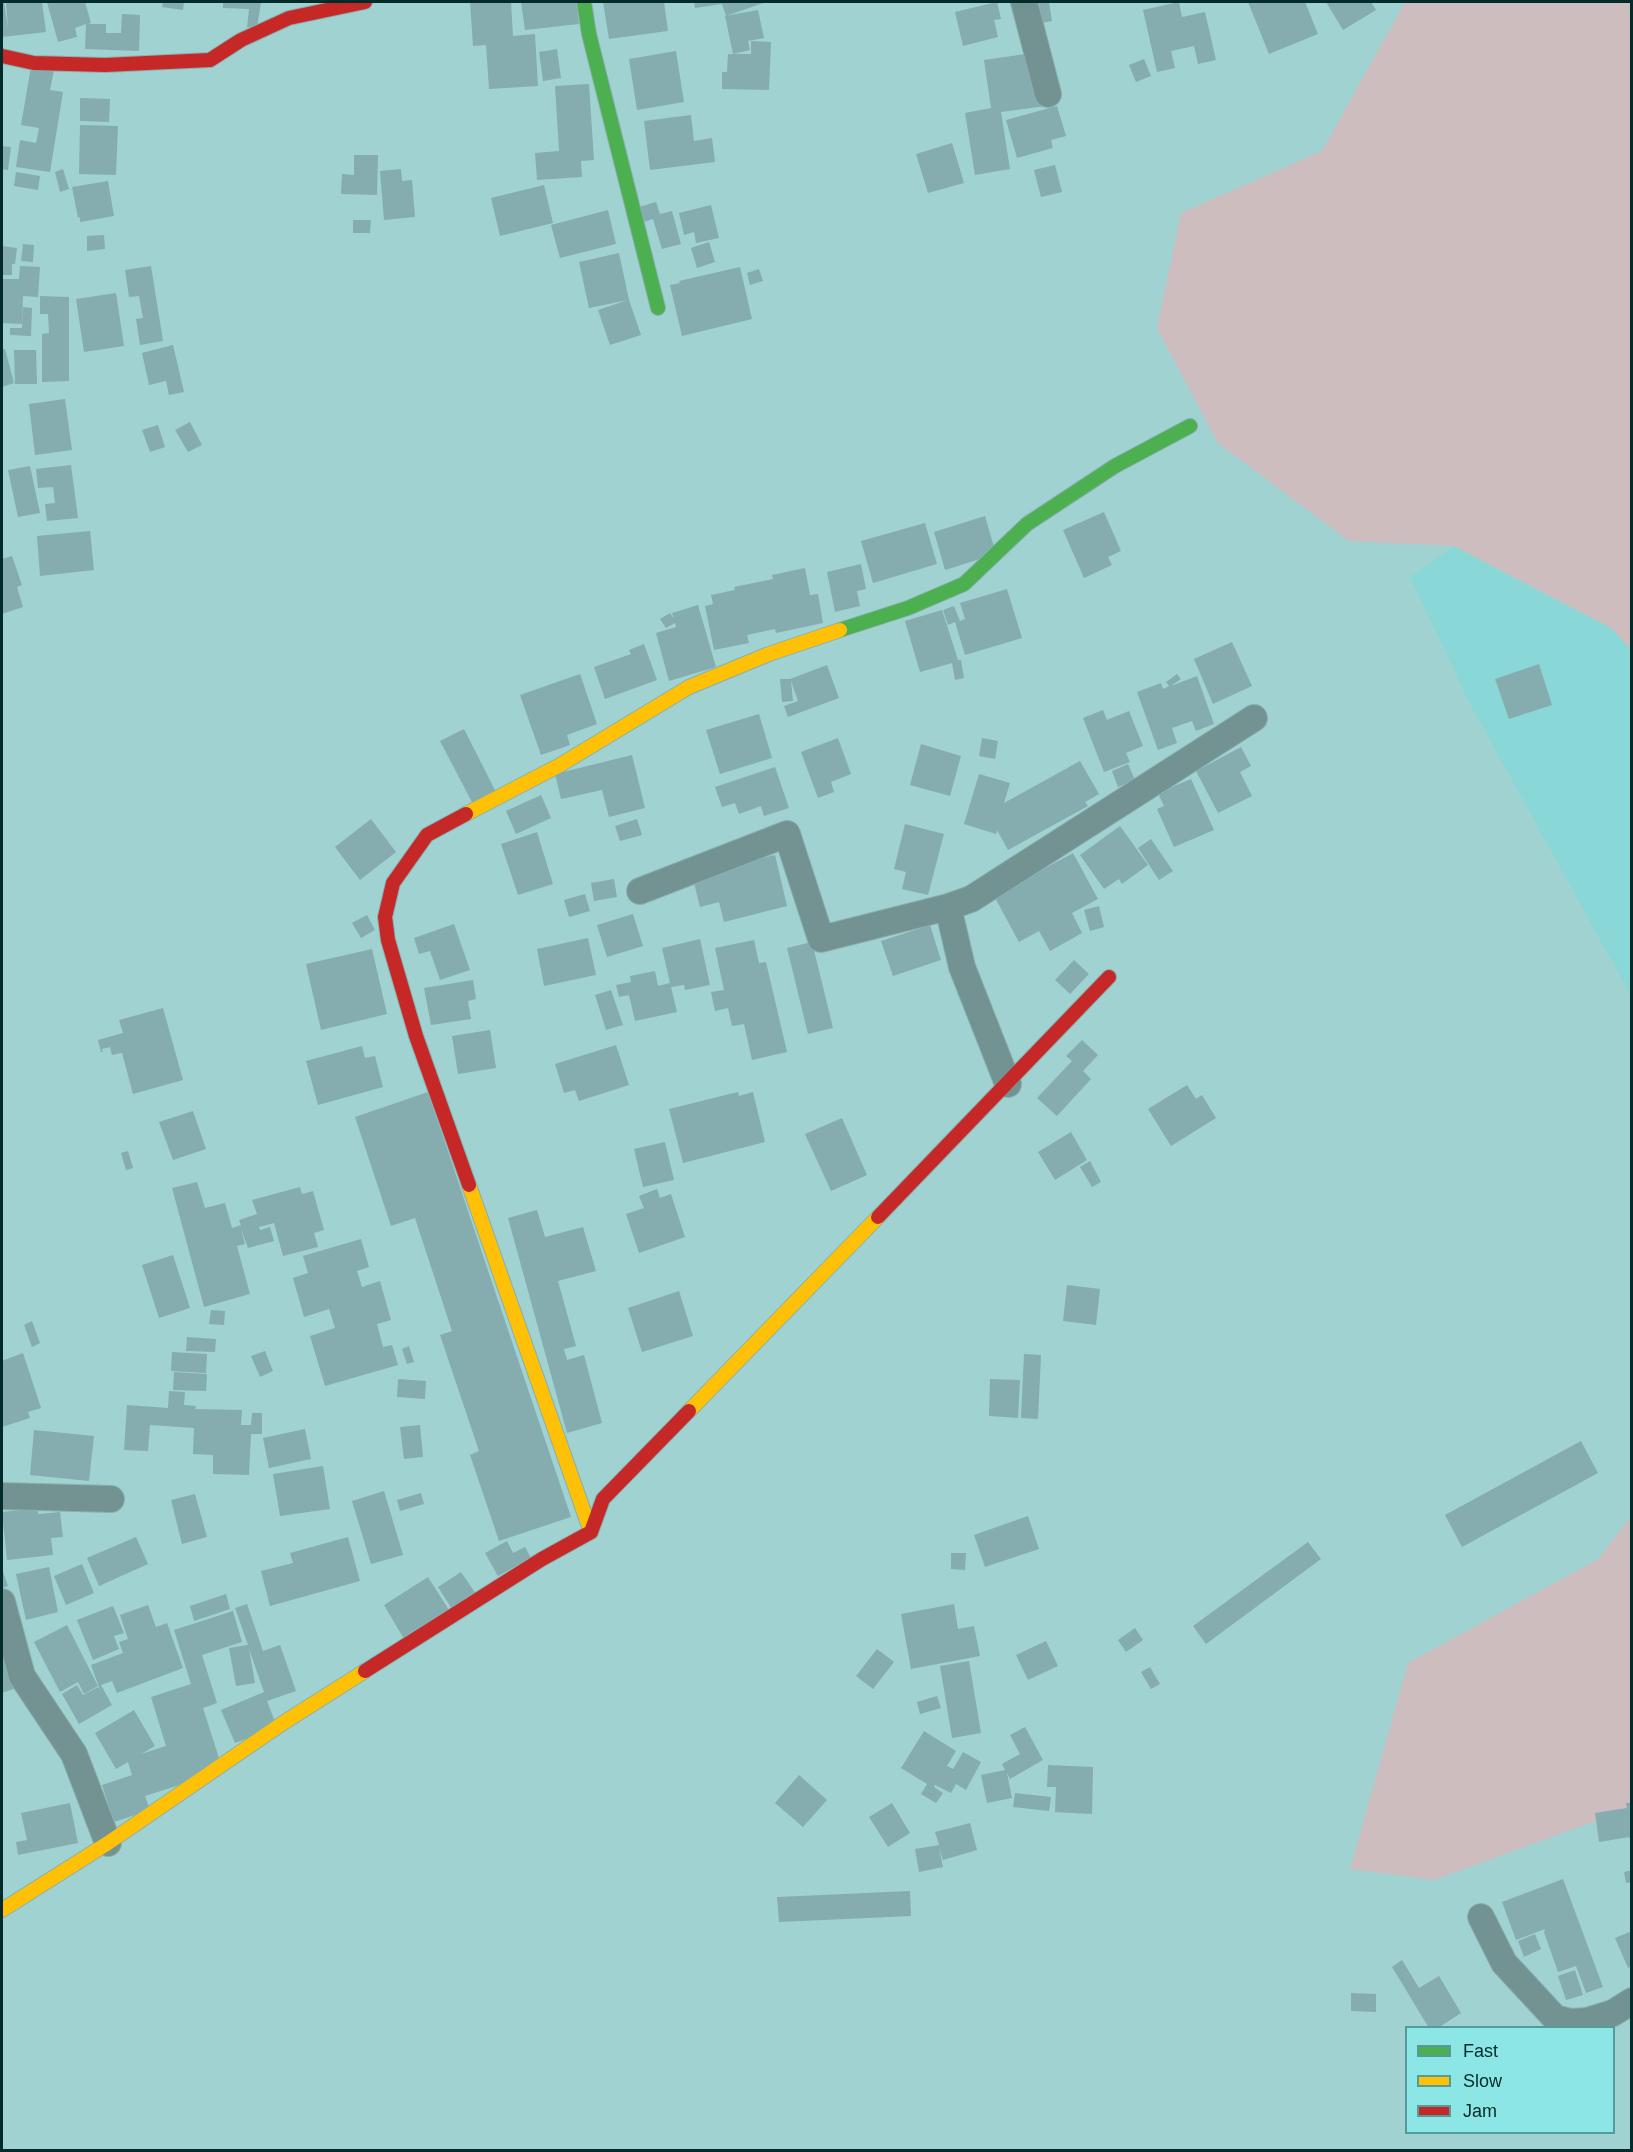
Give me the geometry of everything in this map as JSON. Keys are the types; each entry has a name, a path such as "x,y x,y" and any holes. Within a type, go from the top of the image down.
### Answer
{"street":[{"path":"2,56 34,63 105,65 210,60 241,40 289,18 365,2"},
{"path":"584,2 589,34 658,309"},
{"path":"1024,2 1048,94"},
{"path":"591,1532 416,1036 388,940 385,917 393,883 427,835 560,765 689,687 769,654 908,608 964,584 1027,524 1115,466 1190,426"},
{"path":"640,891 788,834 821,939 948,907 970,899 1254,718"},
{"path":"948,907 962,967 1008,1084"},
{"path":"2,1910 108,1844 283,1723 542,1559 591,1532 603,1498 1110,977"},
{"path":"2,1496 111,1499"},
{"path":"2,1602 22,1676 74,1754 108,1844"},
{"path":"1481,1917 1504,1963 1555,2018 1571,2022 1587,2021 1613,2013 1632,2001"}],"shaded area":[{"path":"1405,2 1631,2 1631,650 1611,628 1454,546 1349,541 1218,443 1157,328 1181,213 1322,151"},
{"path":"1454,546 1611,628 1631,650 1631,996 1470,704 1410,577"},
{"path":"1631,1516 1631,1808 1434,1880 1350,1869 1408,1663 1598,1559"}],"building":[{"path":"2,2 4,2 8,28 6,2 42,2 46,32 2,37"},
{"path":"47,2 85,2 91,23 88,24 106,24 106,33 121,33 122,14 140,15 139,51 85,49 86,24 75,28 77,37 58,42"},
{"path":"163,2 184,2 183,10 162,7"},
{"path":"223,2 261,2 257,28 247,27 249,9 223,8"},
{"path":"470,2 511,2 513,36 535,34 538,86 489,89 486,45 473,46"},
{"path":"521,2 576,2 579,24 525,30"},
{"path":"603,2 664,2 668,31 609,39"},
{"path":"694,2 766,2 726,16 722,4 695,8"},
{"path":"997,2 1001,19 994,20 998,37 963,46 955,12"},
{"path":"1049,2 1052,21 1042,23 1039,3"},
{"path":"1179,2 1182,17 1205,12 1216,60 1198,64 1194,46 1171,51 1175,68 1157,72 1143,10"},
{"path":"1248,2 1305,2 1318,34 1269,54"},
{"path":"1326,2 1371,2 1376,10 1343,30"},
{"path":"758,10 764,38 748,41 750,50 733,54 725,16"},
{"path":"751,41 771,42 769,90 722,89 722,72 727,72 728,54 751,54"},
{"path":"557,49 561,78 543,81 539,52"},
{"path":"676,51 684,102 637,110 629,59"},
{"path":"1039,52 1046,106 1001,112 1010,169 975,175 965,113 991,108 984,60"},
{"path":"1144,59 1151,76 1136,82 1129,65"},
{"path":"32,61 55,65 50,90 63,92 50,172 16,167 20,140 36,143 39,128 21,125"},
{"path":"589,84 594,160 581,161 582,177 537,180 535,153 559,151 555,86"},
{"path":"80,98 110,99 109,122 80,121"},
{"path":"1057,106 1066,136 1051,140 1053,148 1017,158 1006,120"},
{"path":"691,115 694,141 712,138 715,162 650,170 644,121"},
{"path":"80,125 118,126 116,175 79,174"},
{"path":"952,143 964,183 928,193 916,154"},
{"path":"2,146 11,147 8,170 2,169"},
{"path":"354,155 378,155 377,195 341,194 342,174 354,175"},
{"path":"1055,165 1062,192 1041,197 1034,170"},
{"path":"63,169 69,189 60,192 55,172"},
{"path":"401,169 402,181 412,180 415,217 384,220 380,171"},
{"path":"16,172 40,176 38,190 14,186"},
{"path":"108,181 114,216 80,222 72,187"},
{"path":"544,185 553,223 500,236 491,198"},
{"path":"656,202 660,214 672,211 681,244 662,249 653,219 643,222 639,207"},
{"path":"711,205 719,238 696,243 694,232 684,235 679,213"},
{"path":"608,210 616,244 560,258 551,225"},
{"path":"353,220 371,220 370,233 353,233"},
{"path":"104,235 105,249 87,251 87,236"},
{"path":"709,242 715,262 697,268 691,248"},
{"path":"23,244 34,245 33,262 21,261"},
{"path":"2,246 17,248 15,264 12,264 12,275 2,275"},
{"path":"619,253 629,300 641,335 610,345 598,310 628,300 589,308 579,262"},
{"path":"20,266 40,267 38,297 23,296 22,324 2,323 2,279 19,279"},
{"path":"151,266 163,341 140,345 136,319 143,318 139,296 129,297 125,270"},
{"path":"740,267 752,319 682,336 670,285"},
{"path":"759,269 763,281 750,285 747,273"},
{"path":"116,293 124,346 84,352 76,299"},
{"path":"40,296 69,297 69,381 42,382 42,334 49,333 48,314 40,314"},
{"path":"23,307 32,308 31,336 10,335 10,328 22,328"},
{"path":"173,345 184,392 169,395 166,381 149,385 142,353"},
{"path":"2,349 5,349 14,383 2,387"},
{"path":"14,350 36,350 37,384 15,384"},
{"path":"65,399 72,450 35,455 29,404"},
{"path":"190,422 202,445 188,452 175,430"},
{"path":"158,425 165,447 150,452 142,430"},
{"path":"71,465 78,518 47,521 45,504 55,503 53,487 38,488 36,469"},
{"path":"30,466 40,513 18,517 8,470"},
{"path":"1104,512 1121,551 1108,557 1112,565 1084,578 1063,530"},
{"path":"985,516 996,554 945,570 934,532"},
{"path":"925,523 937,564 873,583 861,541"},
{"path":"90,531 94,570 40,576 37,536"},
{"path":"12,556 22,585 17,587 23,607 2,614 2,559"},
{"path":"861,564 866,589 857,591 860,606 835,612 827,572"},
{"path":"805,568 810,595 818,594 823,623 776,633 775,629 747,635 749,643 714,650 705,606 713,604 711,595 735,590 734,587 773,579 772,575"},
{"path":"1007,589 1022,638 965,655 955,622 948,625 943,610 954,606 960,621 965,619 960,603"},
{"path":"698,605 716,667 669,681 656,633 676,627 675,623 666,628 660,619 670,613 674,619 672,613"},
{"path":"942,610 958,660 961,660 964,678 955,680 952,663 920,672 905,621"},
{"path":"1232,642 1252,686 1213,704 1194,659"},
{"path":"644,644 657,680 605,699 594,667 631,654 629,650"},
{"path":"1539,664 1552,705 1509,719 1495,679"},
{"path":"827,665 839,698 788,717 784,706 798,701 791,681 793,701 782,702 780,679 790,679"},
{"path":"580,674 597,724 567,735 570,745 541,755 520,695"},
{"path":"1177,674 1181,679 1171,686 1197,676 1214,724 1196,731 1192,721 1172,728 1177,743 1158,750 1137,692 1161,683 1163,689 1169,686 1166,682"},
{"path":"1103,710 1107,720 1129,711 1143,746 1126,753 1130,762 1104,772 1083,718"},
{"path":"759,714 772,758 720,774 706,730"},
{"path":"464,729 498,796 475,808 440,741"},
{"path":"838,738 851,774 831,782 834,792 818,798 801,752"},
{"path":"982,738 998,741 995,759 979,756"},
{"path":"921,744 961,756 950,796 910,785"},
{"path":"1241,747 1251,766 1240,772 1252,796 1218,813 1196,771"},
{"path":"632,755 645,808 609,817 602,790 561,799 555,774"},
{"path":"1080,761 1099,794 1085,802 1088,806 1008,850 997,830 996,834 964,824 979,774 1010,783 1004,803"},
{"path":"1128,764 1135,780 1118,787 1112,771"},
{"path":"775,767 789,808 764,816 761,806 739,814 735,803 722,807 715,787"},
{"path":"1191,779 1214,830 1174,847 1157,809 1164,806 1158,793"},
{"path":"541,795 551,818 516,834 506,811"},
{"path":"371,819 396,852 360,880 335,847"},
{"path":"637,819 642,835 620,841 615,826"},
{"path":"905,824 944,834 928,895 902,889 906,872 894,869"},
{"path":"1120,826 1148,865 1122,884 1119,879 1104,889 1080,855"},
{"path":"537,832 553,884 518,895 501,844"},
{"path":"1151,839 1173,871 1159,880 1138,848"},
{"path":"1073,853 1098,899 1072,913 1082,933 1050,951 1039,931 1019,942 994,896"},
{"path":"775,855 787,906 724,922 719,902 700,907 692,875"},
{"path":"614,879 617,897 594,901 591,883"},
{"path":"585,894 590,911 569,917 564,900"},
{"path":"1099,906 1104,927 1090,931 1084,910"},
{"path":"633,914 643,946 607,957 597,925"},
{"path":"367,915 375,930 361,938 352,923"},
{"path":"454,924 470,970 440,980 430,951 419,954 414,938"},
{"path":"930,925 941,960 893,976 881,941"},
{"path":"588,938 596,975 544,986 537,949"},
{"path":"700,939 710,985 685,990 684,985 671,987 677,1012 635,1021 629,995 619,997 616,985 631,982 630,976 655,971 658,986 670,983 662,948"},
{"path":"754,940 759,963 766,962 787,1052 752,1060 744,1024 732,1026 728,1008 715,1011 711,992 724,990 715,948"},
{"path":"812,942 833,1028 808,1034 787,948"},
{"path":"372,949 387,1014 321,1030 306,964"},
{"path":"1074,960 1089,974 1070,994 1055,980"},
{"path":"473,980 476,999 468,1001 471,1019 431,1025 424,988"},
{"path":"611,990 623,1025 606,1030 595,995"},
{"path":"163,1008 183,1080 133,1094 122,1053 112,1055 110,1047 102,1049 103,1052 101,1052 98,1040 123,1033 119,1020"},
{"path":"490,1030 496,1068 458,1074 452,1036"},
{"path":"1082,1040 1098,1055 1083,1071 1091,1079 1057,1116 1037,1098 1072,1061 1066,1056"},
{"path":"616,1045 629,1085 579,1101 575,1090 564,1093 555,1064"},
{"path":"362,1046 365,1058 375,1056 383,1087 318,1105 306,1061"},
{"path":"1187,1085 1196,1099 1202,1095 1216,1118 1171,1146 1148,1109"},
{"path":"428,1092 571,1517 499,1541 470,1455 479,1451 440,1335 452,1331 415,1218 391,1226 355,1117"},
{"path":"738,1092 739,1096 753,1092 765,1142 683,1163 669,1109"},
{"path":"193,1111 206,1149 173,1160 159,1122"},
{"path":"842,1118 867,1175 831,1191 805,1134"},
{"path":"1071,1132 1087,1160 1055,1180 1038,1152"},
{"path":"665,1142 674,1180 643,1187 634,1149"},
{"path":"128,1151 133,1168 126,1170 121,1153"},
{"path":"1090,1161 1101,1182 1092,1187 1080,1167"},
{"path":"197,1182 205,1208 225,1203 232,1228 241,1225 239,1220 257,1214 252,1200 300,1187 302,1194 313,1191 324,1230 314,1233 318,1247 283,1256 274,1223 259,1227 260,1230 270,1227 274,1241 248,1248 241,1229 245,1244 237,1246 250,1294 204,1307 172,1188"},
{"path":"657,1189 660,1198 671,1194 685,1237 639,1253 626,1214 644,1208 639,1196"},
{"path":"537,1210 545,1237 583,1227 596,1271 558,1281 576,1346 564,1349 567,1360 584,1355 602,1423 567,1433 508,1218"},
{"path":"361,1239 369,1267 357,1271 362,1287 380,1281 391,1320 377,1324 383,1347 392,1345 398,1365 325,1386 310,1336 335,1328 329,1309 304,1317 293,1278 308,1273 303,1256"},
{"path":"173,1255 190,1308 159,1318 142,1265"},
{"path":"1067,1285 1100,1289 1096,1325 1063,1321"},
{"path":"679,1291 693,1336 642,1352 628,1308"},
{"path":"211,1310 225,1311 224,1325 209,1324"},
{"path":"32,1321 40,1343 32,1347 24,1325"},
{"path":"187,1337 216,1339 215,1352 186,1351"},
{"path":"409,1346 414,1362 407,1364 402,1349"},
{"path":"265,1351 273,1371 260,1377 251,1356"},
{"path":"172,1352 207,1354 206,1373 171,1371"},
{"path":"23,1353 41,1408 28,1412 30,1418 2,1427 2,1361"},
{"path":"1024,1354 1041,1355 1038,1419 1021,1418"},
{"path":"174,1372 207,1374 206,1391 173,1390"},
{"path":"398,1379 426,1381 425,1399 397,1397"},
{"path":"990,1379 1020,1380 1018,1418 989,1416"},
{"path":"169,1391 185,1392 184,1405 196,1406 195,1409 242,1410 241,1425 251,1425 252,1413 262,1413 262,1434 251,1434 249,1475 213,1474 213,1455 193,1454 194,1428 150,1425 148,1451 124,1450 127,1405 168,1408"},
{"path":"420,1425 423,1457 404,1459 400,1427"},
{"path":"305,1429 311,1459 269,1468 263,1438"},
{"path":"34,1430 94,1436 89,1481 30,1475"},
{"path":"1581,1441 1598,1473 1462,1547 1445,1515"},
{"path":"323,1466 330,1509 280,1516 273,1474"},
{"path":"384,1491 403,1555 371,1564 352,1501"},
{"path":"421,1493 424,1504 400,1511 397,1500"},
{"path":"195,1494 207,1537 182,1544 171,1500"},
{"path":"38,1508 38,1514 60,1512 63,1537 51,1538 53,1555 7,1560 2,1512"},
{"path":"1028,1516 1039,1549 985,1567 974,1535"},
{"path":"136,1537 148,1564 99,1586 87,1558"},
{"path":"348,1537 360,1581 270,1606 261,1571 293,1563 290,1553"},
{"path":"507,1541 513,1553 525,1547 531,1558 498,1576 485,1553"},
{"path":"1308,1542 1321,1559 1206,1644 1193,1626"},
{"path":"951,1553 966,1553 965,1570 951,1569"},
{"path":"82,1564 94,1593 66,1605 54,1576"},
{"path":"49,1567 58,1612 26,1620 16,1574"},
{"path":"2,1569 8,1586 2,1588"},
{"path":"461,1572 476,1594 452,1609 438,1587"},
{"path":"428,1577 449,1610 404,1639 384,1605"},
{"path":"226,1594 230,1609 194,1621 190,1606"},
{"path":"247,1604 263,1651 280,1645 296,1691 267,1701 277,1727 235,1743 221,1710 264,1692 249,1649 255,1683 236,1686 229,1648 248,1645 235,1608"},
{"path":"954,1604 958,1629 974,1626 980,1656 911,1669 901,1614"},
{"path":"148,1605 156,1627 167,1623 183,1668 117,1693 112,1681 101,1685 112,1705 79,1724 62,1694 77,1685 83,1695 98,1687 100,1690 91,1665 123,1653 119,1642 128,1639 120,1615"},
{"path":"113,1606 124,1633 114,1636 119,1649 93,1660 77,1620"},
{"path":"233,1611 242,1642 202,1655 217,1703 203,1708 219,1758 195,1780 145,1796 150,1810 114,1822 102,1785 132,1775 128,1762 116,1769 95,1733 134,1710 155,1746 141,1754 166,1746 151,1697 191,1684 174,1630"},
{"path":"67,1625 98,1686 84,1694 78,1682 60,1692 34,1642"},
{"path":"1135,1628 1143,1640 1126,1652 1118,1640"},
{"path":"2,1641 31,1683 2,1693"},
{"path":"1046,1641 1058,1666 1028,1680 1016,1655"},
{"path":"877,1649 894,1662 873,1689 856,1676"},
{"path":"969,1661 981,1733 952,1738 940,1666"},
{"path":"1150,1667 1160,1684 1151,1689 1141,1672"},
{"path":"937,1696 941,1708 920,1714 917,1702"},
{"path":"1025,1727 1043,1760 1010,1779 1007,1773 1012,1798 987,1803 981,1775 1005,1770 1002,1764 1020,1754 1010,1735"},
{"path":"924,1731 956,1751 947,1766 953,1769 963,1752 981,1762 966,1790 956,1784 951,1793 935,1785 934,1787 943,1793 936,1803 921,1794 927,1784 901,1768"},
{"path":"1048,1765 1093,1767 1092,1814 1055,1812 1056,1787 1047,1787"},
{"path":"799,1775 827,1800 803,1827 775,1803"},
{"path":"1015,1793 1051,1797 1049,1811 1013,1807"},
{"path":"70,1803 78,1843 18,1855 16,1842 27,1840 21,1813"},
{"path":"892,1803 910,1833 888,1847 869,1817"},
{"path":"1626,1803 1632,1803 1632,1843 1629,1837 1599,1842 1595,1813 1627,1808"},
{"path":"970,1823 977,1850 943,1860 939,1848 943,1867 919,1872 915,1849 939,1845 935,1832"},
{"path":"1632,1870 1632,1882 1626,1883 1624,1872"},
{"path":"1563,1879 1603,1987 1586,1993 1576,1966 1558,1972 1544,1932 1545,1929 1516,1940 1502,1902"},
{"path":"910,1891 911,1916 779,1922 777,1897"},
{"path":"1632,1931 1632,1966 1628,1968 1615,1938"},
{"path":"1535,1934 1541,1949 1524,1957 1518,1941"},
{"path":"1402,1960 1419,1988 1439,1976 1461,2013 1441,2026 1428,2026 1392,1967"},
{"path":"1575,1970 1583,1995 1566,2000 1558,1976"},
{"path":"1351,1993 1376,1994 1376,2012 1351,2011"}],"traffic: fast":[{"path":"584,2 589,34 658,308"},
{"path":"840,630 908,608 964,584 1027,524 1115,466 1190,426"}],"traffic: slow":[{"path":"466,814 560,765 689,687 769,654 840,630"},
{"path":"469,1185 591,1532"},
{"path":"689,1411 878,1217"},
{"path":"2,1910 108,1843 283,1723 365,1671"}],"traffic: jam":[{"path":"2,56 34,63 105,65 210,60 241,40 289,18 365,2"},
{"path":"466,814 427,835 393,883 385,917 388,940 416,1036 469,1185"},
{"path":"878,1217 1109,977"},
{"path":"365,1671 542,1559 591,1532 603,1499 689,1411"}]}
